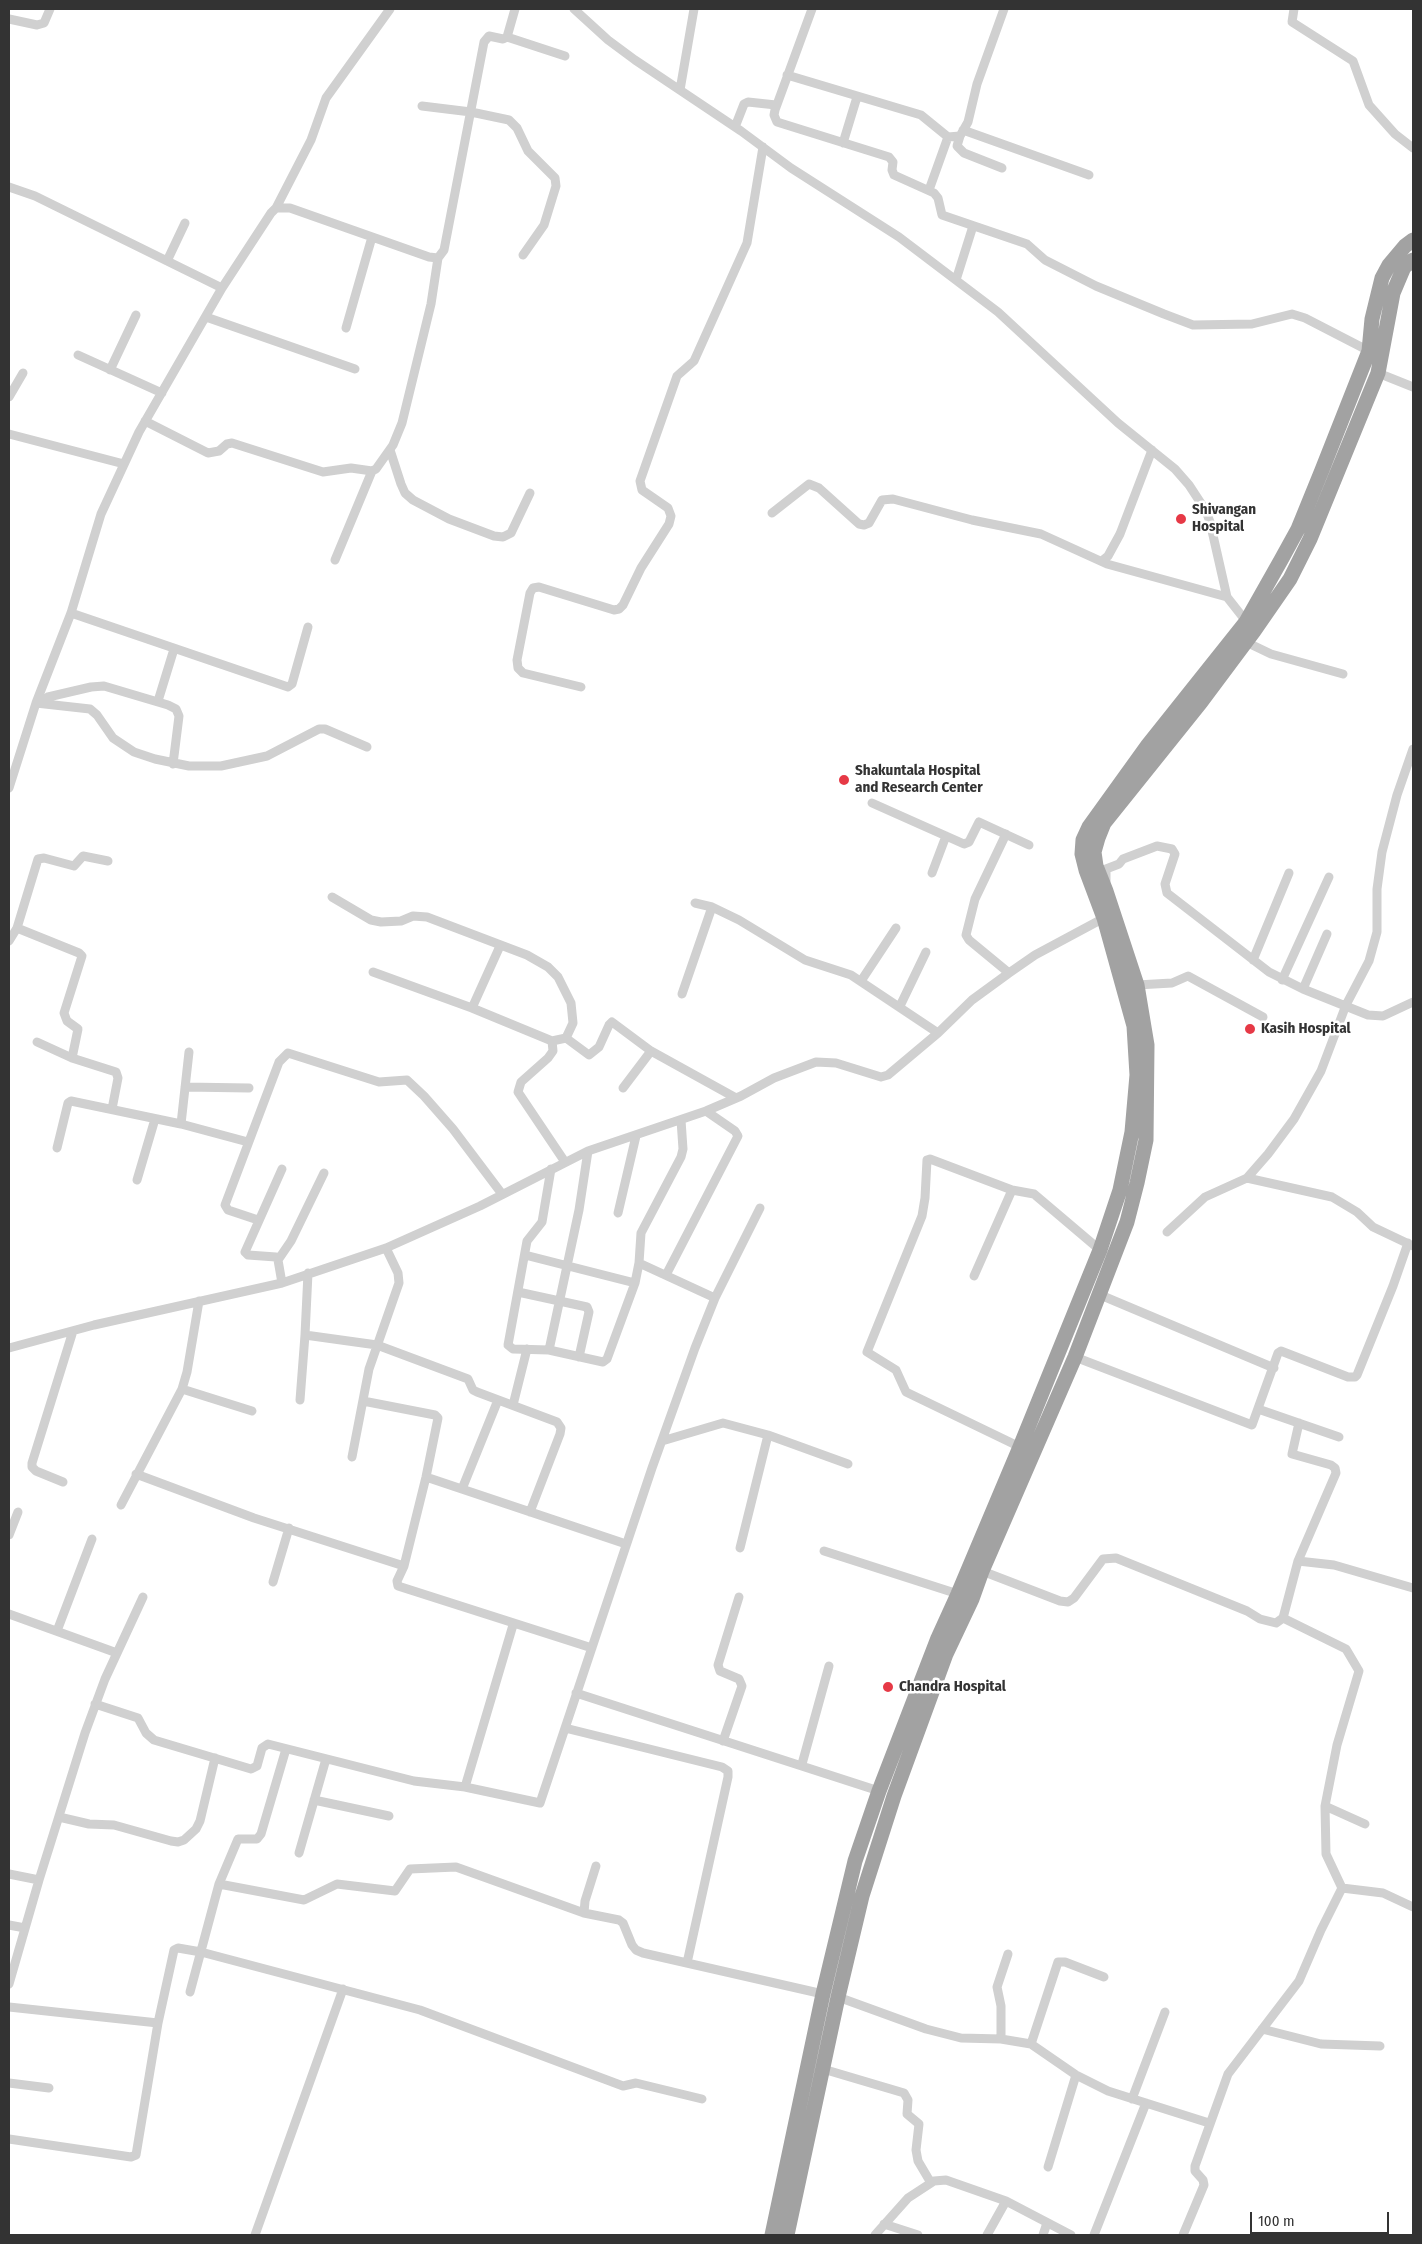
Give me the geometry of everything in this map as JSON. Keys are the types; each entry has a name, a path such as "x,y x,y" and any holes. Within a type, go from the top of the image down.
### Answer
{"highway":[{"path":"772,2235 830,1996 855,1861 879,1791 938,1638 1020,1447 1100,1250 1120,1190 1132,1132 1137,1075 1134,1026 1104,918 1084,862 1083,840 1148,745 1249,631 1298,529 1369,351 1372,319 1382,278 1389,265 1405,246 1413,240"},
{"path":"787,2235 823,2069 830,1996 894,1796 946,1654 972,1599 982,1571 1075,1357 1127,1222 1146,1140 1147,1045 1137,985 1096,866 1094,852 1104,824 1290,579 1310,539 1378,373 1393,293 1404,267 1413,260"}],"street":[{"path":"9,19 37,25 44,23 50,9"},
{"path":"9,788 70,613 101,514 145,421 222,288 276,208 311,140 326,98 390,9"},
{"path":"507,37 515,9"},
{"path":"574,9 608,40 763,147 899,237 998,312 1118,423 1175,469 1189,485 1206,511 1210,522 1227,597 1249,631 1271,654 1343,674"},
{"path":"680,90 694,9"},
{"path":"812,9 776,105 774,115 777,122 888,157 893,162 892,170 894,176 929,190 938,198 942,214 1027,244 1045,260 1088,282 1193,325 1252,324 1292,314 1305,318 1369,351"},
{"path":"1002,168 964,153 957,146 968,122 979,78 1004,9"},
{"path":"1294,9 1292,22 1353,61 1369,105 1395,134 1413,148"},
{"path":"336,560 372,471 376,469 390,450 402,424 431,304 438,258 444,250 486,38 489,36 507,37 565,56"},
{"path":"787,75 921,115 948,137"},
{"path":"844,143 857,97"},
{"path":"735,127 744,104 748,102 776,105"},
{"path":"422,106 470,112 509,120 514,123 528,151 555,178 556,186 544,225 523,254"},
{"path":"948,137 962,133 1089,175"},
{"path":"929,190 948,137"},
{"path":"581,687 523,672 518,668 517,660 530,593 533,588 539,587 614,610 619,609 623,605 641,568 669,524 671,516 668,508 642,490 640,481 677,376 679,372 692,365 746,243 763,147"},
{"path":"9,186 35,196 222,288"},
{"path":"276,208 290,208 429,257 438,258"},
{"path":"167,261 185,223"},
{"path":"956,280 973,226"},
{"path":"346,328 372,237"},
{"path":"110,370 136,315"},
{"path":"206,316 355,369"},
{"path":"78,356 162,393"},
{"path":"9,396 22,373"},
{"path":"1378,373 1413,387"},
{"path":"145,421 208,453 219,451 227,444 232,443 323,472 350,468 372,471"},
{"path":"9,434 124,464"},
{"path":"390,450 400,484 405,493 413,500 449,519 494,536 503,537 511,533 518,523 530,493"},
{"path":"772,513 804,486 813,485 859,524 869,523 882,500 892,499 972,520 1027,530 1059,542 1097,560 1103,560 1108,556 1120,534 1152,450"},
{"path":"1103,560 1107,564 1227,597"},
{"path":"70,613 288,688 292,684 308,627"},
{"path":"158,701 174,649"},
{"path":"39,703 48,697 91,687 104,686 158,701 176,709 179,716 173,764"},
{"path":"39,703 94,711 113,738 120,743 134,752 173,764 204,767 241,763 267,756 319,729 325,729 367,747"},
{"path":"1167,1232 1205,1197 1247,1178 1294,1119 1321,1072 1346,1005 1370,961 1377,932 1377,889 1382,852 1397,795 1413,749"},
{"path":"872,803 966,844 980,822 1029,845"},
{"path":"1006,834 975,899 966,935 969,940 1009,972"},
{"path":"932,873 946,836"},
{"path":"1106,891 1105,873 1109,867 1119,864 1123,859 1155,847 1172,850 1175,854 1165,884 1167,893 1253,960 1282,980 1368,1015 1377,1016 1413,1002"},
{"path":"9,941 17,928 38,859 44,858 74,866 83,856 108,861"},
{"path":"1253,960 1289,873"},
{"path":"1282,980 1329,876"},
{"path":"332,897 371,920 391,922 414,916 427,917 534,959 548,967 558,978 571,1003 572,1023 566,1038"},
{"path":"695,903 712,907 739,920 805,960 841,971 900,1006 938,1033"},
{"path":"682,994 712,907"},
{"path":"9,1348 73,1331 282,1283 386,1248 502,1194 588,1151 706,1112 774,1078 816,1062 836,1063 881,1077 888,1075 938,1033 972,1000 1009,972 1035,955 1104,918"},
{"path":"17,928 79,953 82,956 64,1013 67,1021 78,1029 72,1058"},
{"path":"861,982 896,928"},
{"path":"1303,989 1327,934"},
{"path":"472,1008 500,946"},
{"path":"900,1006 926,952"},
{"path":"374,972 472,1008 552,1041 566,1038"},
{"path":"1137,985 1172,983 1184,977 1191,977 1263,1017"},
{"path":"566,1038 586,1054 592,1054 599,1047 612,1022 651,1051 736,1098"},
{"path":"552,1041 553,1051 548,1058 521,1082 518,1092 565,1162"},
{"path":"37,1042 72,1058 116,1072 118,1078 112,1109"},
{"path":"623,1088 651,1051"},
{"path":"181,1124 189,1052"},
{"path":"258,1220 228,1210 225,1205 279,1062 288,1053 379,1082 407,1080 453,1129 502,1194"},
{"path":"185,1087 249,1088"},
{"path":"56,1148 68,1103 71,1100 181,1124 248,1142"},
{"path":"666,1275 738,1136 735,1131 706,1112"},
{"path":"138,1180 155,1119"},
{"path":"551,1169 542,1222 527,1241 508,1345 513,1350 549,1350 605,1361 635,1283 640,1263 641,1233 681,1157 683,1149 681,1120"},
{"path":"618,1213 636,1136"},
{"path":"549,1350 579,1210 588,1151"},
{"path":"1020,1447 906,1392 896,1370 867,1352 922,1216 926,1198 927,1160 930,1159 1012,1190 1034,1194 1100,1250"},
{"path":"282,1169 245,1252 248,1255 274,1256 278,1260 282,1283"},
{"path":"278,1260 291,1241 324,1173"},
{"path":"1075,1357 1252,1425 1278,1353 1285,1351 1348,1377 1355,1377 1410,1244 1373,1226 1357,1212 1332,1197 1247,1178"},
{"path":"974,1276 1012,1190"},
{"path":"95,1704 138,1718 146,1733 154,1740 255,1768 264,1745 268,1744 414,1781 465,1787 540,1803 626,1544 695,1348 715,1298 760,1208"},
{"path":"352,1457 377,1344 399,1277 386,1248"},
{"path":"525,1254 635,1283"},
{"path":"640,1263 715,1298"},
{"path":"300,1400 308,1273"},
{"path":"518,1292 585,1306 588,1309 579,1357"},
{"path":"1098,1294 1274,1368"},
{"path":"121,1505 182,1389 187,1372 199,1302"},
{"path":"63,1482 36,1471 32,1467 32,1463 73,1331"},
{"path":"305,1335 377,1344 468,1379 471,1381 473,1390 557,1422 561,1428 530,1512"},
{"path":"513,1405 527,1349"},
{"path":"182,1389 252,1411"},
{"path":"462,1489 498,1400"},
{"path":"363,1401 436,1415 438,1423 404,1566 396,1581 398,1586 592,1648"},
{"path":"1258,1409 1339,1437"},
{"path":"662,1441 718,1423 731,1424 768,1435 848,1464"},
{"path":"982,1571 1060,1601 1068,1602 1074,1598 1103,1560 1116,1558 1247,1611 1260,1619 1276,1623 1283,1618 1298,1561 1336,1472 1335,1468 1330,1465 1292,1454 1299,1423"},
{"path":"740,1548 768,1435"},
{"path":"136,1474 254,1518 404,1566"},
{"path":"426,1477 626,1544"},
{"path":"9,1535 18,1512"},
{"path":"273,1582 288,1528"},
{"path":"57,1631 92,1539"},
{"path":"824,1551 958,1594"},
{"path":"1298,1561 1334,1565 1413,1588"},
{"path":"723,1741 742,1686 739,1679 720,1671 718,1665 739,1597"},
{"path":"9,1984 39,1880 95,1704 143,1598"},
{"path":"9,1614 117,1653"},
{"path":"1283,1618 1346,1649 1359,1671 1337,1745 1325,1806 1326,1854 1342,1888"},
{"path":"465,1787 513,1624"},
{"path":"802,1764 829,1666"},
{"path":"576,1693 723,1741 802,1764 879,1791"},
{"path":"565,1728 722,1767 728,1771 687,1963"},
{"path":"190,1992 218,1884 238,1839 260,1837 286,1748"},
{"path":"59,1818 88,1824 114,1825 178,1842 184,1840 196,1829 200,1821 215,1758"},
{"path":"299,1853 326,1759"},
{"path":"314,1800 389,1816"},
{"path":"1325,1806 1365,1824"},
{"path":"584,1913 585,1901 596,1866"},
{"path":"218,1884 304,1900 338,1884 395,1891 410,1868 456,1867 584,1913 619,1920 623,1923 632,1945 643,1953 830,1996 926,2030 960,2038 1000,2039 1031,2044 1076,2075 1108,2091 1209,2123"},
{"path":"9,1874 39,1880"},
{"path":"1342,1888 1383,1893 1413,1907"},
{"path":"1183,2235 1204,2185 1203,2180 1195,2171 1195,2166 1228,2074 1292,1993 1342,1888"},
{"path":"9,1925 25,1928"},
{"path":"9,2139 134,2156 158,2023 174,1950 178,1948 201,1952 420,2010 623,2086 636,2084 702,2099"},
{"path":"1000,2039 1001,2006 997,1987 1008,1954"},
{"path":"1031,2044 1058,1962 1064,1962 1104,1977"},
{"path":"256,2235 344,1989"},
{"path":"9,2007 158,2023"},
{"path":"1132,2099 1165,2012"},
{"path":"1262,2029 1321,2044 1380,2046"},
{"path":"823,2069 904,2094 908,2100 907,2114 919,2124 916,2150 918,2161 931,2183"},
{"path":"1048,2167 1076,2075"},
{"path":"9,2083 49,2088"},
{"path":"1094,2235 1146,2103"},
{"path":"875,2235 908,2198 931,2183 946,2180 1006,2201 1071,2235"},
{"path":"987,2235 1006,2201"},
{"path":"1043,2235 1047,2223"},
{"path":"884,2224 918,2235"}],"place":[{"name":"Shivangan Hospital","path":"1181,519"},
{"name":"Shakuntala Hospital and Research Center","path":"844,780"},
{"name":"Kasih Hospital","path":"1250,1029"},
{"name":"Chandra Hospital","path":"888,1687"}]}
